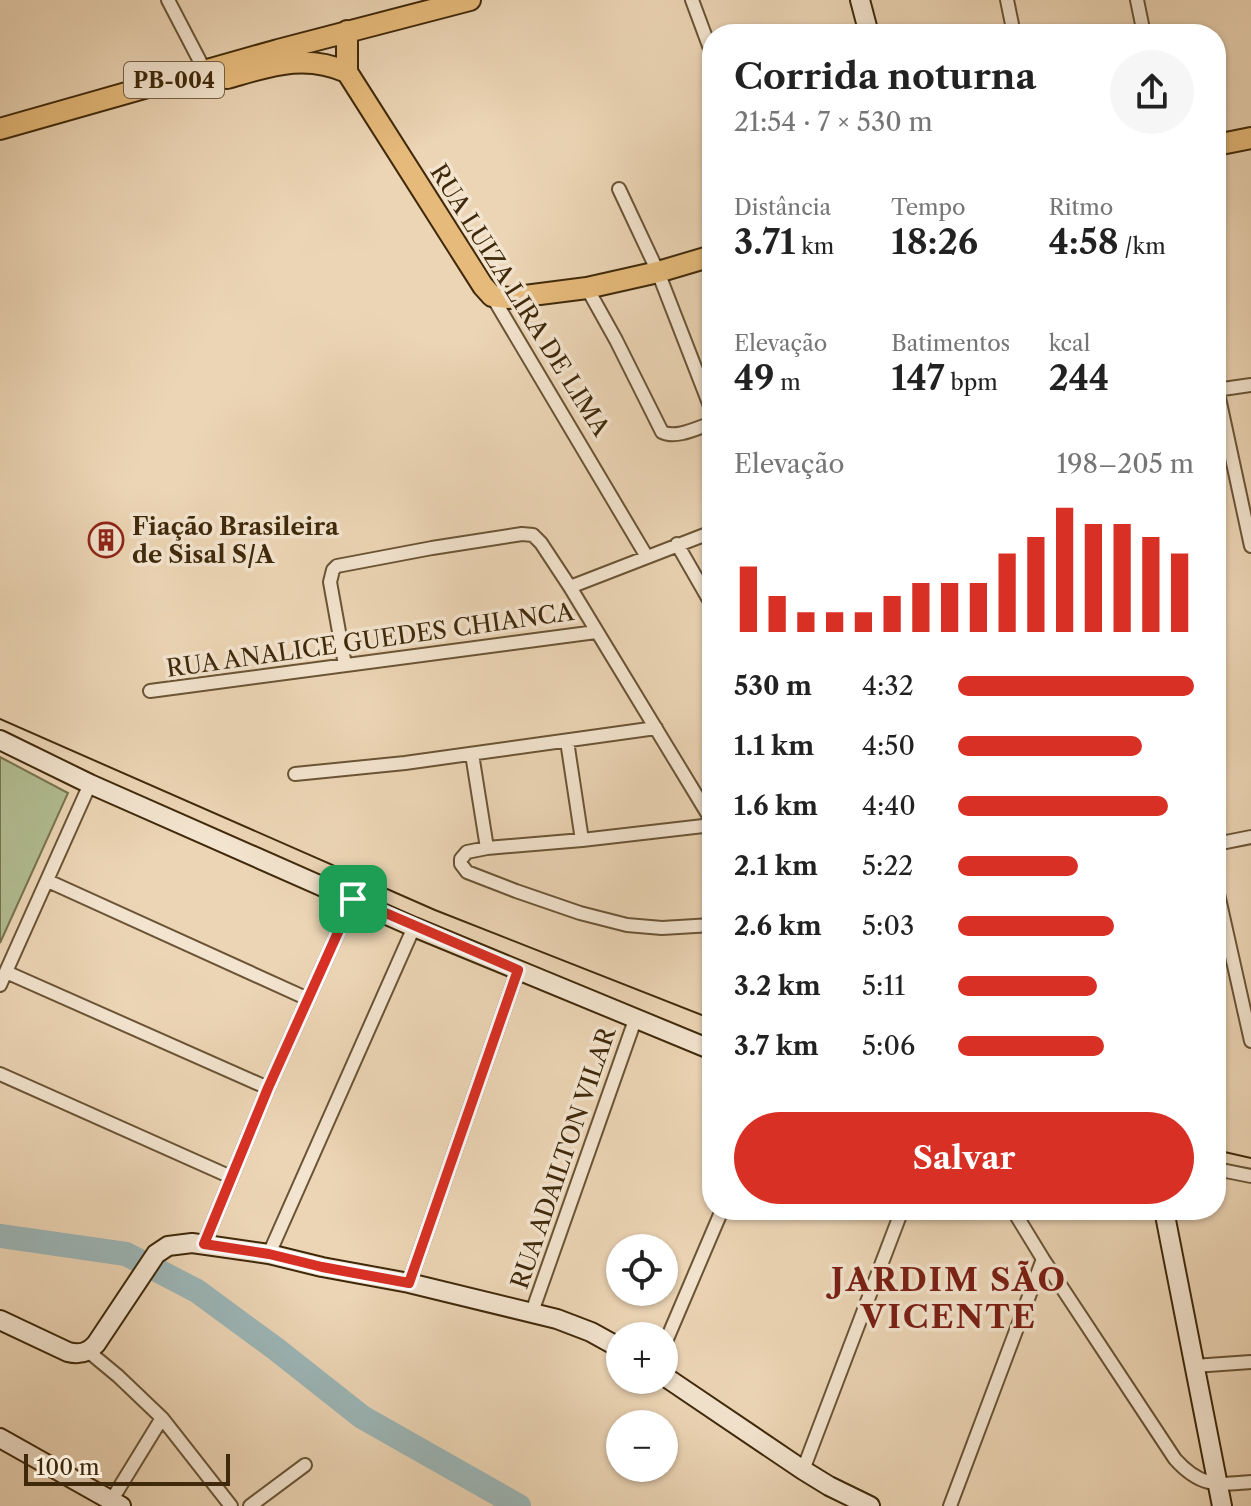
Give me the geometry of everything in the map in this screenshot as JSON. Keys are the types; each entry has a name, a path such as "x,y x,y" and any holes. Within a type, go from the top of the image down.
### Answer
{"main road":[{"name":"PB-004","path":"0,129 347,31 470,0"},
{"path":"347,31 347,72"},
{"name":"PB-004","path":"0,143 280,65 320,62 347,72"},
{"name":"RUA LUIZA LIRA DE LIMA","path":"347,72 492,296"},
{"path":"1226,143 1251,138"},
{"path":"492,296 508,298 587,288 702,259"}],"street":[{"path":"168,0 205,71"},
{"path":"692,0 702,27"},
{"path":"860,0 866,24"},
{"path":"1007,0 1012,24"},
{"path":"1137,0 1142,24"},
{"path":"619,189 658,272 702,385"},
{"path":"587,288 662,432 672,436 702,426"},
{"name":"RUA LUIZA LIRA DE LIMA","path":"492,296 647,557"},
{"path":"1226,387 1251,385"},
{"path":"1226,433 1251,546"},
{"path":"345,665 330,582 337,566 432,548 533,535 570,587 702,806"},
{"path":"570,587 702,535"},
{"path":"677,544 702,588"},
{"name":"RUA ANALICE GUEDES CHIANCA","path":"150,691 596,632"},
{"path":"295,774 332,772 656,728"},
{"path":"0,740 90,784 414,927 702,1046"},
{"path":"567,741 582,840"},
{"path":"472,754 487,848"},
{"path":"0,985 90,784"},
{"path":"702,824 582,840 487,848 467,852 461,859 462,869 580,913 627,925 662,928 702,926"},
{"path":"1226,842 1251,837"},
{"path":"48,881 308,999"},
{"path":"204,1244 268,1088 353,899"},
{"path":"269,1254 414,927"},
{"path":"1226,930 1251,1041"},
{"path":"409,1283 518,970"},
{"path":"6,972 268,1088"},
{"name":"RUA ADAILTON VILAR","path":"532,1312 635,1020"},
{"path":"0,1074 231,1177"},
{"path":"1226,1171 1251,1176"},
{"path":"674,1322 718,1220"},
{"path":"803,1470 898,1220"},
{"path":"1019,1220 1175,1459 1196,1477 1218,1485 1251,1482"},
{"path":"1166,1220 1222,1506"},
{"path":"3,1328 68,1352 89,1352 156,1254 168,1246 204,1244 409,1283 532,1312 568,1323 606,1340"},
{"path":"950,1506 1043,1259"},
{"path":"89,1352 162,1418 231,1506"},
{"path":"1194,1366 1251,1362"},
{"path":"678,1385 803,1470 870,1506"},
{"path":"0,1438 113,1504 162,1418"},
{"path":"250,1506 305,1465"}],"green space":[{"path":"0,757 68,793 0,943"}],"waterway":[{"path":"0,1236 126,1254 197,1291 362,1417 519,1506"}],"tram line":[{"path":"0,719 435,910 702,1015"},
{"path":"1226,1152 1251,1158"}],"place":[{"name":"Fiação Brasileira de Sisal S/A","path":"106,540"}],"district":[{"name":"JARDIM SÃO VICENTE","path":"949,1298"}],"route":[{"path":"353,899 518,970 409,1283 204,1244 268,1088 353,899"}]}
